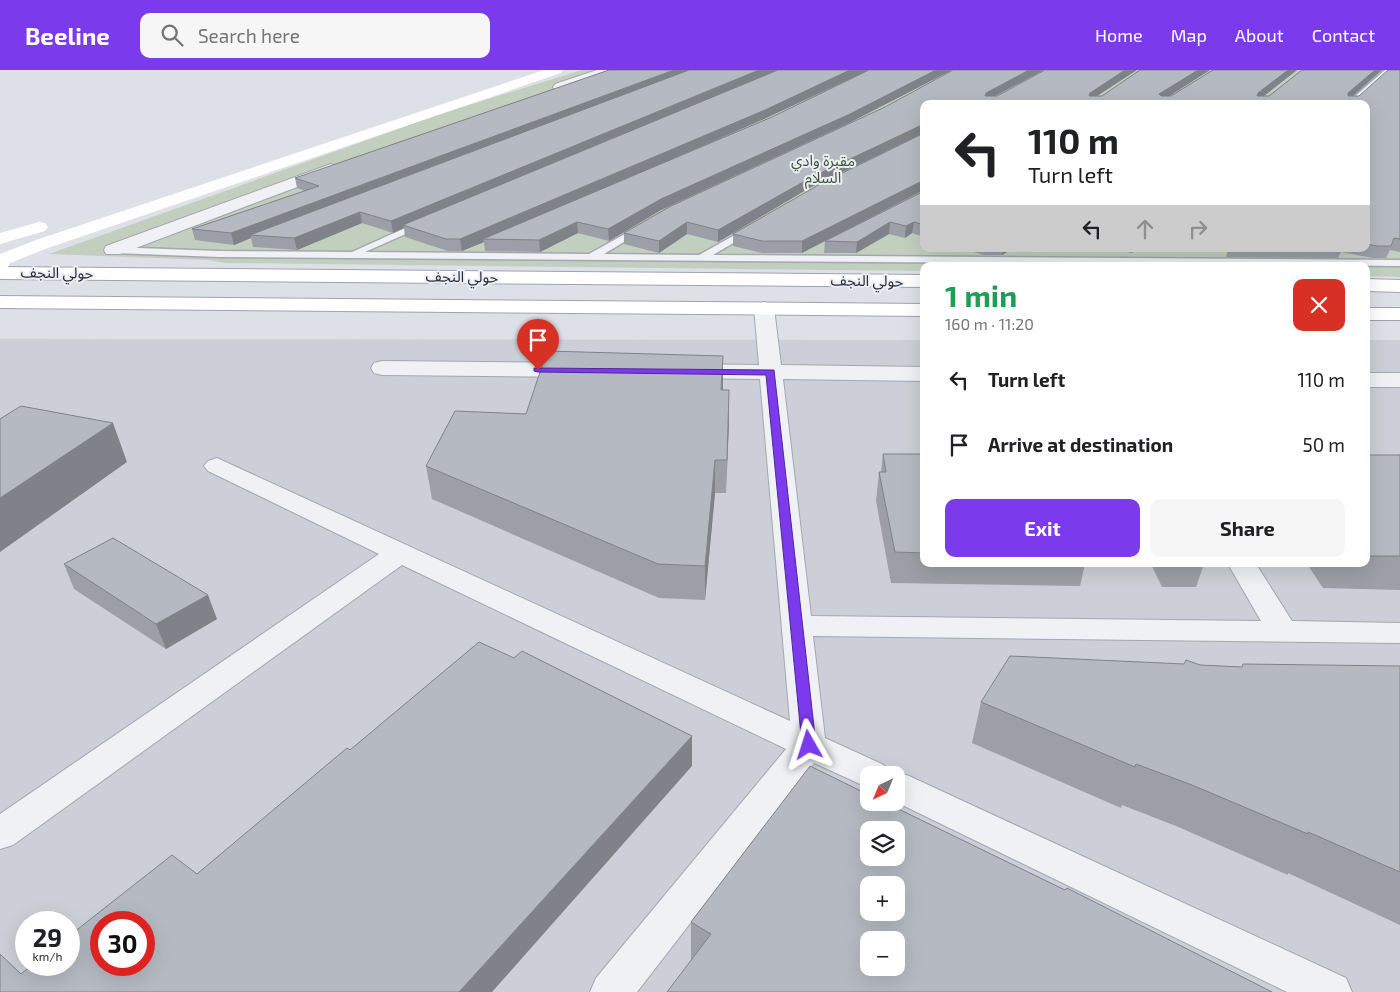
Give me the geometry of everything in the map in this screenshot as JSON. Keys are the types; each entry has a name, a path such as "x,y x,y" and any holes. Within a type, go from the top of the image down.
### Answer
{"main road":[{"path":"164,187 518,70"},
{"path":"3,269 1,260 42,244 557,70"},
{"path":"0,239 53,222"},
{"name":"حولي النجف","path":"3,269 920,281"},
{"path":"1370,285 1400,286"},
{"name":"حولي النجف","path":"0,302 920,310"},
{"path":"1370,314 1400,314"}],"street":[{"path":"543,93 609,70"},
{"path":"113,250 348,163"},
{"path":"611,992 809,745 764,308"},
{"path":"382,368 601,370"},
{"path":"661,371 920,374"},
{"path":"1370,380 1400,380"},
{"path":"218,466 860,769"},
{"path":"0,834 401,552"},
{"path":"1244,567 1283,632"},
{"path":"797,626 1400,633"},
{"path":"905,790 1332,992"}],"lane":[{"path":"1355,100 1389,70"},
{"path":"351,255 435,218"},
{"path":"591,257 648,224"},
{"path":"701,258 754,227"},
{"path":"219,254 247,243"},
{"path":"461,256 479,248"},
{"path":"113,250 219,254 1292,262"},
{"path":"804,259 821,250"},
{"path":"928,260 940,252"},
{"path":"1064,261 1074,252"},
{"path":"1184,261 1194,252"},
{"path":"1370,263 1400,263"}],"shaded area":[{"path":"0,339 920,340 920,567 1370,567 1370,340 1400,340 1400,992 0,992"}],"green space":[{"name":"مقبرة وادي السلام","path":"582,70 1400,70 1400,277 1370,276 1370,262 920,262 920,271 226,263 208,260 49,254 440,114"}],"building":[{"path":"609,70 674,70 231,233 192,229 319,186 295,178"},
{"path":"689,70 759,70 391,221 360,212 294,238 250,235"},
{"path":"778,70 850,70 765,110 460,239 446,239 403,225"},
{"path":"869,70 936,70 850,114 661,199 608,229 577,222 539,240 483,239 772,117"},
{"path":"953,70 1029,70 986,93 985,96 997,96 1045,70 1125,70 1090,93 1089,96 1102,96 1140,70 1198,70 1159,94 1161,96 1171,96 1213,70 1288,70 1258,93 1257,96 1269,96 1302,70 1375,70 1348,93 1348,96 1359,96 1388,70 1400,70 1400,239 1394,238 1391,246 1370,245 1370,100 920,100 920,126 812,177 718,230 687,222 659,241 624,233 669,207 885,107"},
{"path":"920,135 920,182 802,241 762,241 733,234 820,184"},
{"path":"920,193 920,224 914,222 906,226 890,222 857,242 825,241"},
{"path":"547,351 723,356 721,390 729,390 727,460 715,460 705,566 658,564 426,466 455,411 526,414"},
{"path":"21,406 113,423 0,498 0,419"},
{"path":"883,454 920,454 920,553 895,552 879,472 886,472"},
{"path":"1370,455 1400,455 1400,556 1370,556"},
{"path":"113,538 208,595 156,624 64,564"},
{"path":"479,642 514,658 522,651 692,736 459,992 0,992 0,954 15,968 15,976 80,976 80,927 90,919 90,976 155,976 155,911 101,911 172,855 197,874 347,748 350,750"},
{"path":"1010,656 1184,664 1186,660 1200,665 1242,667 1243,664 1400,666 1400,872 1308,832 1308,834 1192,785 1136,764 1135,767 981,702"},
{"path":"810,766 860,791 860,811 903,811 1065,890 1067,888 1272,992 667,992 711,934 691,922"}],"route":[{"path":"538,370 771,372 809,745"}]}
